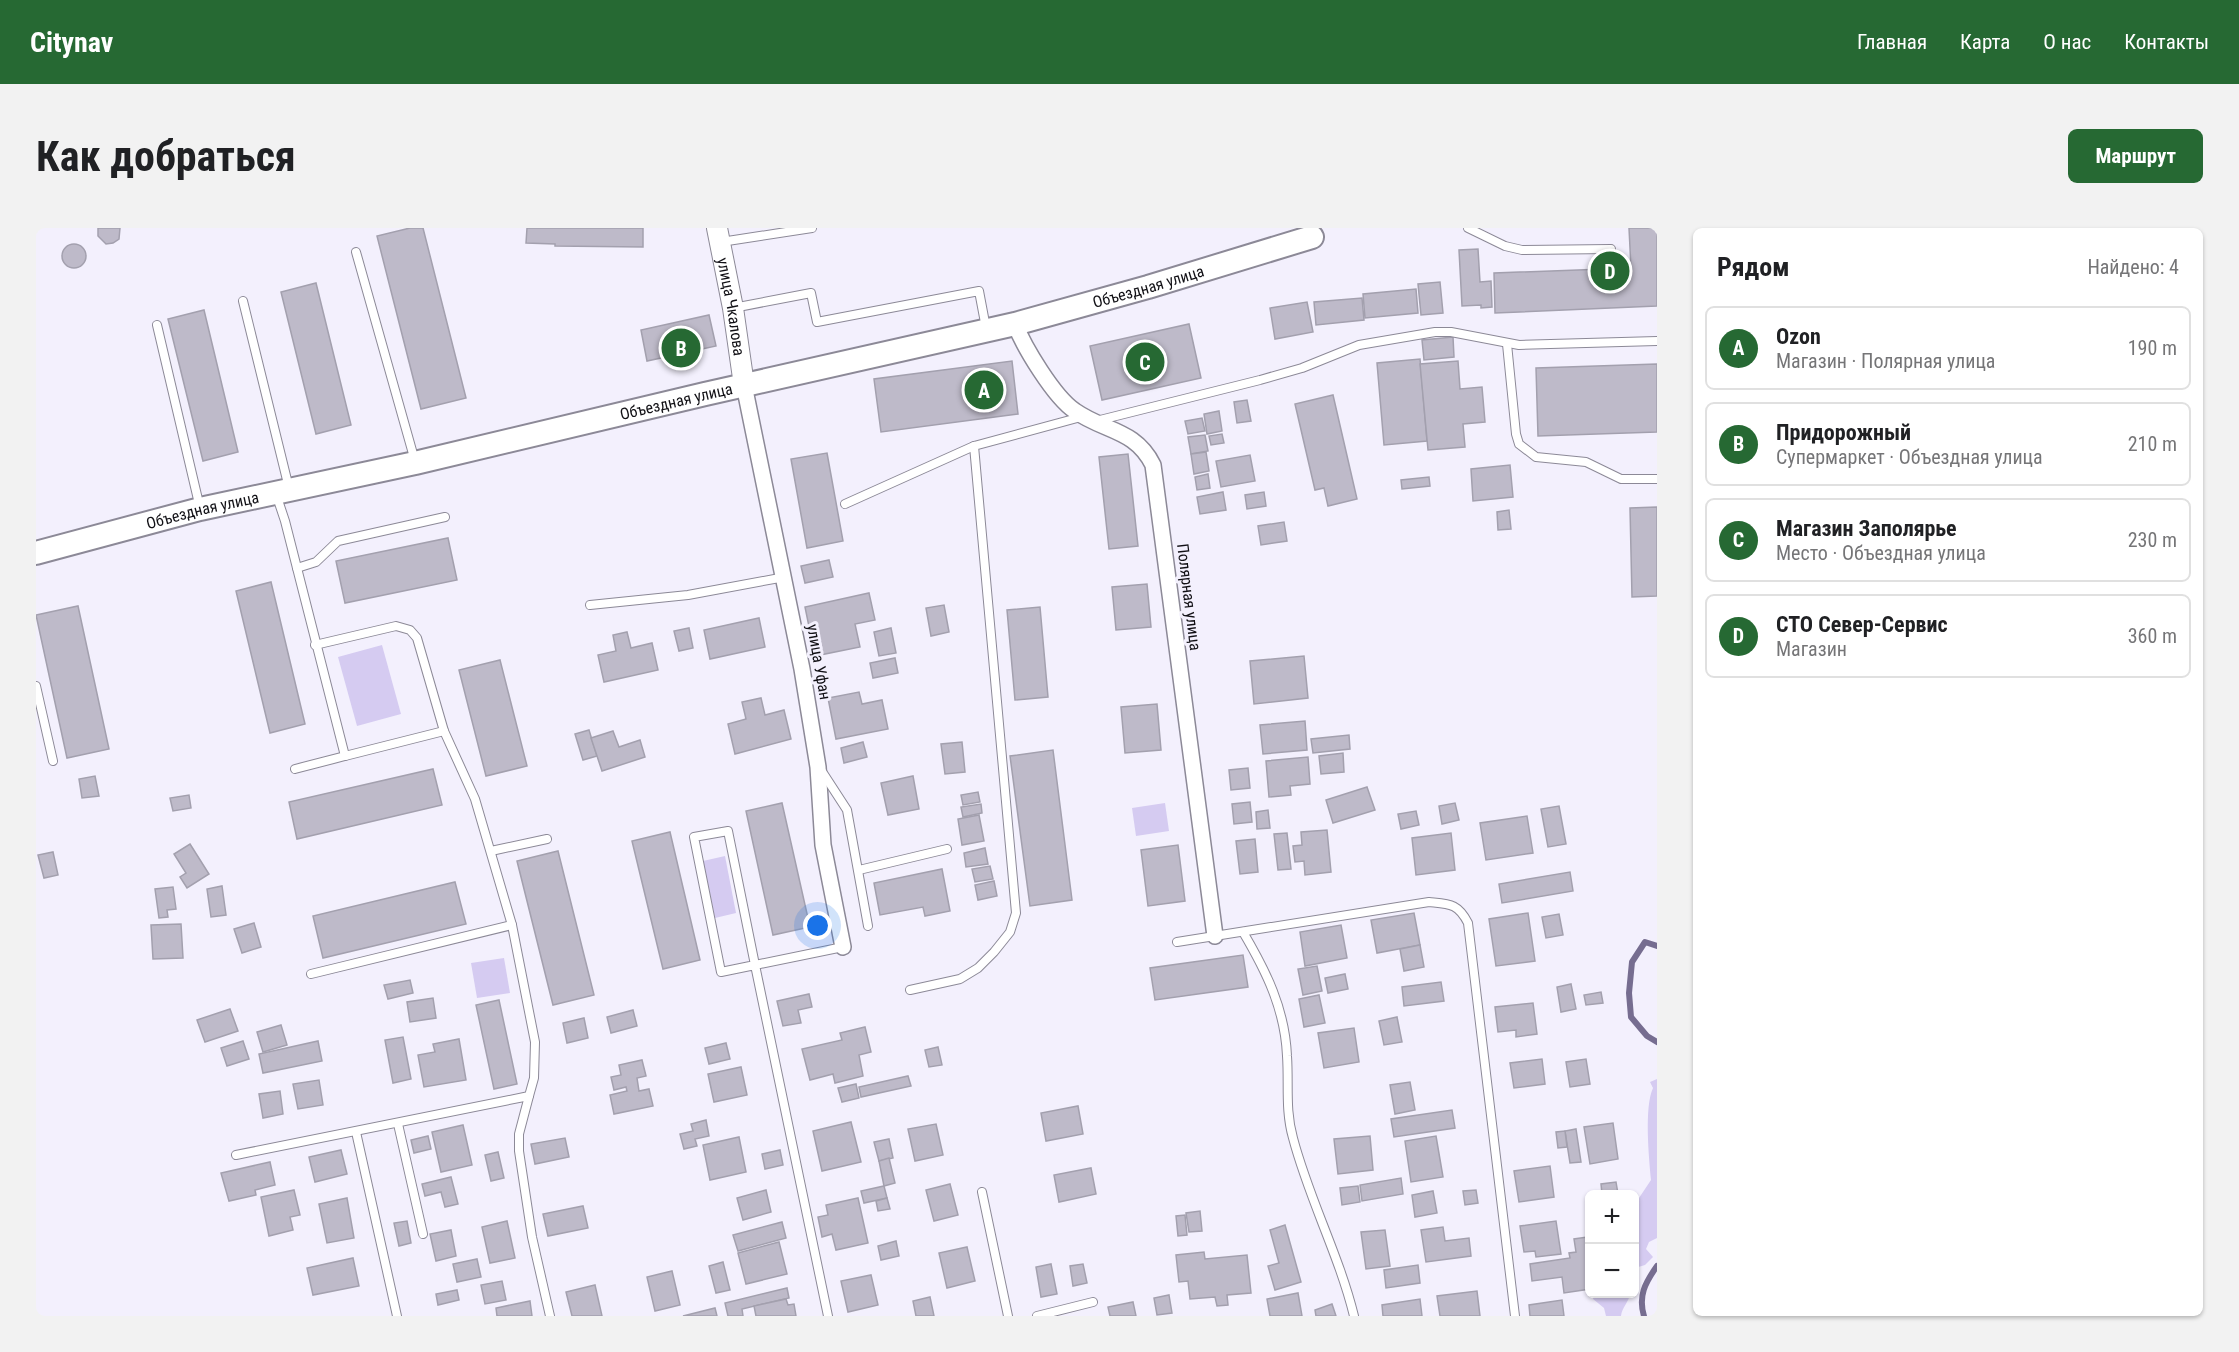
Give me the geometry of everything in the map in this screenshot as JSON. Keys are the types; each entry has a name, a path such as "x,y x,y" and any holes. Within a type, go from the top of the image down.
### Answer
{"main road":[{"name":"Объездная улица","path":"36,553 200,509 415,463 1015,324 1137,291 1312,237"}],"street":[{"name":"улица Чкалова","path":"718,235 733,308 744,385"},
{"name":"Полярная улица","path":"1015,324 1023,343 1064,401 1089,419 1134,440 1146,452 1154,465 1215,936"},
{"name":"улица Уфан","path":"744,385 784,577 818,767 823,845 843,947"}],"lane":[{"path":"718,235 812,228"},
{"path":"1468,228 1505,246 1522,250 1611,249"},
{"path":"356,252 415,463"},
{"path":"733,308 811,293 818,322 979,291 986,330"},
{"path":"243,301 297,568 345,756"},
{"path":"156,325 200,509"},
{"path":"845,504 974,446 1260,380 1302,368 1359,345 1435,332 1451,332 1507,344 1657,342"},
{"path":"1507,344 1516,434 1519,444 1527,452 1536,457 1586,462 1621,478 1657,478"},
{"path":"910,990 960,979 978,968 1010,932 1016,913 974,446"},
{"path":"297,568 316,562 338,541 446,517"},
{"path":"590,605 688,595 784,577"},
{"path":"315,645 396,626 410,630 417,638 444,731 475,800 512,925 535,1042 534,1078 519,1134 519,1151 532,1237 550,1316"},
{"path":"36,686 53,761"},
{"path":"295,769 444,731"},
{"path":"818,767 847,810 868,926"},
{"path":"828,1316 755,965 728,831 694,837 721,972 755,965 843,947"},
{"path":"491,851 547,839"},
{"path":"859,870 947,849"},
{"path":"1177,942 1429,902 1455,906 1463,914 1468,924 1515,1316"},
{"path":"311,974 512,925"},
{"path":"1243,932 1268,975 1277,999 1287,1048 1288,1118 1305,1175 1347,1286 1354,1316"},
{"path":"236,1155 529,1096"},
{"path":"398,1124 423,1234"},
{"path":"356,1132 397,1316"},
{"path":"982,1192 1008,1316"},
{"path":"1036,1316 1093,1302"}],"shaded area":[{"path":"382,645 401,714 357,726 338,657"},
{"path":"1165,803 1169,831 1136,836 1132,808"},
{"path":"725,856 736,913 715,918 703,861"},
{"path":"504,958 510,993 477,998 471,963"},
{"path":"1657,1079 1657,1238 1649,1242 1646,1249 1653,1257 1645,1265 1639,1267 1639,1198 1651,1180 1648,1120 1653,1088 1650,1082"},
{"path":"1629,1298 1621,1316 1606,1316 1604,1308 1593,1299"}],"building":[{"path":"98,228 120,228 119,239 113,243 106,244 98,236"},
{"path":"410,228 423,228 466,398 421,409 377,236"},
{"path":"527,228 643,228 643,247 555,246 555,244 526,243"},
{"path":"1629,228 1657,228 1657,306 1495,313 1494,273 1631,268"},
{"path":"74,244 82,248 86,256 82,264 74,268 66,264 62,256 66,248"},
{"path":"1478,249 1480,282 1491,281 1492,307 1462,306 1459,250"},
{"path":"1440,282 1443,313 1421,315 1418,284"},
{"path":"316,283 351,425 316,434 281,292"},
{"path":"1416,289 1418,313 1365,318 1363,294"},
{"path":"1362,298 1364,320 1316,325 1314,302"},
{"path":"1307,302 1313,332 1275,339 1270,308"},
{"path":"204,310 238,452 203,461 168,319"},
{"path":"709,315 716,346 647,361 641,330"},
{"path":"1189,324 1201,378 1102,400 1090,346"},
{"path":"1453,337 1454,357 1424,360 1422,340"},
{"path":"1420,359 1427,441 1384,445 1377,363"},
{"path":"1012,361 1018,414 881,432 874,379"},
{"path":"1458,361 1460,389 1482,387 1485,422 1463,424 1465,447 1428,450 1420,364"},
{"path":"1657,364 1657,432 1538,436 1536,368"},
{"path":"1333,395 1357,499 1328,506 1324,488 1315,490 1295,404"},
{"path":"1247,400 1251,421 1237,423 1234,402"},
{"path":"1219,411 1222,431 1207,434 1204,414"},
{"path":"1202,418 1205,431 1188,434 1185,421"},
{"path":"1222,434 1224,443 1211,445 1209,436"},
{"path":"1205,435 1208,451 1191,454 1188,437"},
{"path":"1206,452 1209,471 1194,474 1191,454"},
{"path":"827,453 843,541 807,548 791,459"},
{"path":"1128,454 1138,546 1109,549 1099,457"},
{"path":"1250,455 1255,481 1221,487 1216,461"},
{"path":"1510,465 1513,497 1473,501 1471,469"},
{"path":"1208,474 1210,488 1197,490 1195,477"},
{"path":"1429,477 1430,486 1402,489 1401,480"},
{"path":"1223,492 1226,510 1200,514 1197,497"},
{"path":"1264,492 1266,506 1247,509 1245,495"},
{"path":"1657,507 1657,596 1632,597 1630,508"},
{"path":"1509,510 1511,529 1498,530 1497,512"},
{"path":"1284,522 1287,541 1261,545 1258,526"},
{"path":"448,538 457,580 345,603 336,561"},
{"path":"829,560 833,577 805,583 801,566"},
{"path":"271,582 305,724 270,733 236,591"},
{"path":"1147,584 1151,627 1116,630 1112,587"},
{"path":"869,593 875,620 855,624 860,647 815,656 805,607"},
{"path":"944,605 949,632 931,636 926,608"},
{"path":"78,606 109,749 67,758 36,615"},
{"path":"1040,607 1048,697 1015,700 1007,610"},
{"path":"759,618 765,647 710,659 704,630"},
{"path":"689,628 693,648 679,651 674,631"},
{"path":"891,628 896,653 879,656 874,632"},
{"path":"627,632 631,648 652,643 658,670 604,682 598,655 616,651 613,635"},
{"path":"1304,656 1308,698 1254,704 1250,661"},
{"path":"895,658 898,673 873,678 870,663"},
{"path":"500,660 527,766 486,776 459,670"},
{"path":"859,692 862,704 882,700 888,729 836,739 828,698"},
{"path":"761,698 765,715 784,710 791,739 735,754 728,724 746,719 742,702"},
{"path":"1157,704 1161,750 1125,753 1121,707"},
{"path":"1305,721 1307,750 1263,754 1260,725"},
{"path":"589,730 597,756 583,760 575,734"},
{"path":"613,731 619,747 640,740 645,757 602,771 591,738"},
{"path":"1349,735 1350,749 1313,753 1311,739"},
{"path":"863,742 867,757 844,763 841,748"},
{"path":"962,742 965,772 945,774 941,744"},
{"path":"1053,750 1072,900 1030,906 1010,756"},
{"path":"1343,753 1344,772 1321,774 1319,756"},
{"path":"1308,757 1310,784 1290,786 1291,795 1269,797 1266,761"},
{"path":"1248,768 1250,788 1231,790 1229,770"},
{"path":"433,769 442,805 297,839 289,802"},
{"path":"95,776 99,796 82,798 79,779"},
{"path":"913,776 919,809 888,815 881,783"},
{"path":"1367,787 1375,810 1333,823 1326,800"},
{"path":"978,792 980,802 963,805 961,795"},
{"path":"189,795 191,808 173,811 170,798"},
{"path":"1250,802 1252,822 1234,824 1232,804"},
{"path":"782,803 810,927 773,935 746,811"},
{"path":"1455,803 1459,820 1442,824 1439,806"},
{"path":"981,804 982,813 963,817 961,807"},
{"path":"1559,806 1566,844 1548,847 1541,809"},
{"path":"1268,810 1270,828 1257,829 1256,812"},
{"path":"1416,811 1419,825 1401,829 1398,814"},
{"path":"979,815 984,841 962,845 958,819"},
{"path":"1527,816 1533,853 1486,860 1480,823"},
{"path":"1327,830 1331,872 1305,875 1304,861 1295,862 1293,846 1302,845 1301,832"},
{"path":"670,832 700,960 663,969 632,841"},
{"path":"1287,833 1291,869 1278,870 1274,834"},
{"path":"1451,833 1455,870 1416,875 1412,838"},
{"path":"1255,839 1258,872 1240,874 1236,841"},
{"path":"190,844 209,874 187,888 180,877 186,873 174,854"},
{"path":"1178,845 1185,901 1148,906 1141,850"},
{"path":"985,848 988,864 966,867 964,853"},
{"path":"558,851 594,995 553,1005 517,861"},
{"path":"53,852 58,875 44,878 38,855"},
{"path":"990,866 993,879 975,882 972,869"},
{"path":"942,869 950,911 925,916 923,907 880,915 874,883"},
{"path":"1570,872 1573,891 1502,903 1499,884"},
{"path":"994,881 997,896 978,900 975,885"},
{"path":"455,882 466,924 323,958 313,916"},
{"path":"222,886 226,915 211,917 207,889"},
{"path":"173,887 176,909 167,910 168,917 159,918 155,889"},
{"path":"1414,913 1420,945 1377,953 1371,920"},
{"path":"1528,913 1535,961 1496,966 1489,919"},
{"path":"1559,914 1563,935 1546,938 1542,917"},
{"path":"254,923 261,947 242,953 234,929"},
{"path":"181,924 183,958 153,959 151,925"},
{"path":"1341,925 1347,958 1305,966 1300,932"},
{"path":"1420,945 1424,967 1404,971 1400,949"},
{"path":"1243,955 1248,987 1155,1000 1150,968"},
{"path":"1317,966 1322,991 1303,995 1298,969"},
{"path":"1345,974 1348,989 1328,993 1325,978"},
{"path":"410,980 413,993 388,999 384,985"},
{"path":"1441,982 1444,1001 1404,1006 1402,987"},
{"path":"1571,984 1576,1009 1561,1012 1557,987"},
{"path":"1601,992 1603,1003 1586,1005 1584,995"},
{"path":"809,994 812,1007 798,1010 801,1023 783,1026 777,1001"},
{"path":"1319,995 1325,1023 1304,1027 1299,999"},
{"path":"433,998 436,1018 410,1022 407,1002"},
{"path":"499,1000 517,1084 494,1089 476,1005"},
{"path":"1533,1003 1537,1034 1516,1037 1516,1030 1498,1032 1495,1007"},
{"path":"230,1009 238,1031 205,1042 197,1020"},
{"path":"633,1010 637,1026 611,1033 607,1017"},
{"path":"1397,1017 1402,1042 1384,1045 1379,1021"},
{"path":"584,1018 588,1038 567,1043 563,1023"},
{"path":"281,1025 287,1045 263,1052 257,1032"},
{"path":"865,1027 871,1052 859,1055 863,1076 835,1083 833,1074 810,1080 802,1049 842,1040 840,1033"},
{"path":"1354,1028 1359,1062 1324,1068 1318,1033"},
{"path":"403,1037 411,1079 393,1083 385,1040"},
{"path":"459,1039 466,1080 424,1087 418,1055 435,1052 433,1044"},
{"path":"243,1041 249,1059 227,1066 221,1048"},
{"path":"318,1041 322,1061 263,1073 259,1054"},
{"path":"726,1043 730,1059 709,1064 705,1048"},
{"path":"938,1047 942,1065 929,1067 925,1050"},
{"path":"1542,1059 1545,1084 1514,1088 1510,1063"},
{"path":"1586,1059 1590,1084 1570,1087 1566,1062"},
{"path":"642,1060 646,1076 637,1078 639,1091 649,1089 653,1106 614,1114 610,1095 627,1091 626,1087 614,1090 611,1077 621,1075 619,1065"},
{"path":"741,1067 747,1095 714,1102 708,1074"},
{"path":"908,1076 911,1086 861,1097 859,1087"},
{"path":"319,1080 323,1105 298,1109 293,1084"},
{"path":"1410,1082 1415,1110 1395,1114 1390,1085"},
{"path":"856,1084 859,1098 842,1102 838,1088"},
{"path":"280,1091 283,1114 263,1118 259,1094"},
{"path":"1078,1106 1083,1134 1046,1141 1041,1113"},
{"path":"1452,1110 1455,1128 1394,1137 1391,1119"},
{"path":"706,1120 709,1136 695,1139 697,1146 684,1149 680,1134 693,1131 691,1124"},
{"path":"851,1122 861,1162 822,1171 813,1131"},
{"path":"1613,1123 1618,1159 1590,1164 1584,1127"},
{"path":"936,1124 943,1155 915,1161 908,1129"},
{"path":"463,1125 472,1165 441,1172 432,1132"},
{"path":"1576,1129 1581,1162 1570,1163 1565,1131"},
{"path":"1565,1131 1567,1147 1558,1148 1556,1132"},
{"path":"428,1136 431,1149 414,1153 411,1140"},
{"path":"1370,1136 1373,1170 1338,1174 1334,1139"},
{"path":"1436,1136 1443,1177 1411,1182 1405,1141"},
{"path":"739,1137 746,1172 710,1180 703,1145"},
{"path":"565,1138 569,1157 535,1164 531,1144"},
{"path":"889,1139 893,1158 879,1161 874,1142"},
{"path":"341,1150 347,1174 315,1182 309,1157"},
{"path":"780,1150 783,1165 765,1169 762,1154"},
{"path":"498,1152 504,1178 491,1181 485,1155"},
{"path":"889,1158 895,1183 884,1186 879,1161"},
{"path":"270,1162 275,1185 255,1190 256,1195 229,1201 221,1173"},
{"path":"1550,1166 1554,1197 1519,1202 1514,1171"},
{"path":"1091,1168 1096,1194 1059,1202 1054,1175"},
{"path":"451,1177 458,1204 445,1207 441,1192 425,1196 422,1184"},
{"path":"1401,1178 1403,1194 1362,1201 1360,1185"},
{"path":"1616,1182 1617,1190 1602,1190 1601,1184"},
{"path":"950,1184 958,1215 934,1221 926,1190"},
{"path":"884,1186 887,1198 864,1203 861,1191"},
{"path":"1358,1186 1360,1202 1342,1205 1340,1188"},
{"path":"294,1190 300,1215 290,1217 293,1230 269,1236 261,1197"},
{"path":"766,1190 771,1212 743,1220 737,1198"},
{"path":"1476,1190 1478,1203 1465,1205 1463,1191"},
{"path":"1433,1191 1437,1213 1415,1217 1412,1195"},
{"path":"347,1198 354,1238 327,1243 319,1204"},
{"path":"858,1198 868,1243 836,1250 832,1234 822,1237 818,1217 828,1215 826,1205"},
{"path":"887,1198 890,1209 878,1211 876,1201"},
{"path":"583,1206 588,1228 548,1236 543,1214"},
{"path":"1200,1211 1202,1231 1189,1232 1186,1213"},
{"path":"1185,1215 1187,1235 1178,1236 1176,1216"},
{"path":"407,1221 411,1243 399,1246 394,1223"},
{"path":"507,1221 515,1258 490,1263 482,1227"},
{"path":"1556,1221 1561,1254 1536,1257 1535,1251 1524,1252 1520,1226"},
{"path":"782,1222 786,1238 738,1251 733,1235"},
{"path":"1285,1225 1301,1282 1275,1290 1268,1266 1279,1263 1270,1230"},
{"path":"1443,1227 1445,1241 1469,1238 1471,1256 1426,1262 1421,1230"},
{"path":"451,1230 456,1256 436,1261 430,1234"},
{"path":"1385,1230 1390,1266 1366,1269 1361,1232"},
{"path":"1585,1237 1585,1290 1564,1293 1562,1277 1532,1281 1530,1264 1570,1258 1569,1253 1576,1252 1574,1239"},
{"path":"896,1241 899,1256 881,1260 878,1246"},
{"path":"779,1242 787,1274 746,1284 738,1253"},
{"path":"967,1247 975,1281 947,1288 939,1253"},
{"path":"1204,1252 1205,1259 1247,1255 1251,1293 1227,1295 1228,1305 1217,1306 1215,1297 1190,1299 1188,1281 1179,1282 1176,1255"},
{"path":"353,1258 359,1286 313,1295 307,1268"},
{"path":"477,1259 481,1277 457,1282 453,1264"},
{"path":"723,1262 730,1290 716,1293 709,1266"},
{"path":"1051,1264 1057,1294 1041,1297 1036,1267"},
{"path":"1083,1264 1087,1283 1073,1286 1070,1266"},
{"path":"1418,1265 1420,1283 1386,1288 1384,1270"},
{"path":"672,1271 680,1305 655,1311 647,1277"},
{"path":"871,1275 878,1305 848,1312 841,1281"},
{"path":"502,1281 506,1300 485,1304 481,1285"},
{"path":"595,1285 602,1316 572,1316 566,1292"},
{"path":"787,1288 789,1298 742,1309 743,1316 728,1316 725,1303"},
{"path":"457,1290 459,1300 438,1305 436,1294"},
{"path":"1477,1291 1480,1316 1440,1316 1437,1296"},
{"path":"1298,1293 1302,1316 1270,1316 1267,1299"},
{"path":"1169,1295 1172,1313 1157,1315 1154,1298"},
{"path":"930,1297 934,1316 916,1316 913,1301"},
{"path":"786,1299 788,1305 794,1304 796,1316 756,1316 754,1306"},
{"path":"1420,1299 1422,1316 1383,1316 1382,1305"},
{"path":"1562,1300 1564,1316 1530,1316 1529,1305"},
{"path":"530,1301 532,1316 497,1316 496,1308"},
{"path":"1133,1302 1136,1316 1110,1316 1108,1307"},
{"path":"1332,1304 1336,1316 1316,1316 1315,1310"},
{"path":"715,1308 717,1316 683,1316"}],"waterway":[{"path":"1657,946 1645,942 1632,962 1629,993 1631,1017 1647,1036 1657,1042"},
{"path":"1644,1316 1642,1296 1657,1266"}],"place":[{"name":"СТО Север-Сервис","path":"1610,271"},
{"name":"Придорожный","path":"681,348"},
{"name":"Магазин Заполярье","path":"1145,362"},
{"name":"Ozon","path":"984,390"}]}
